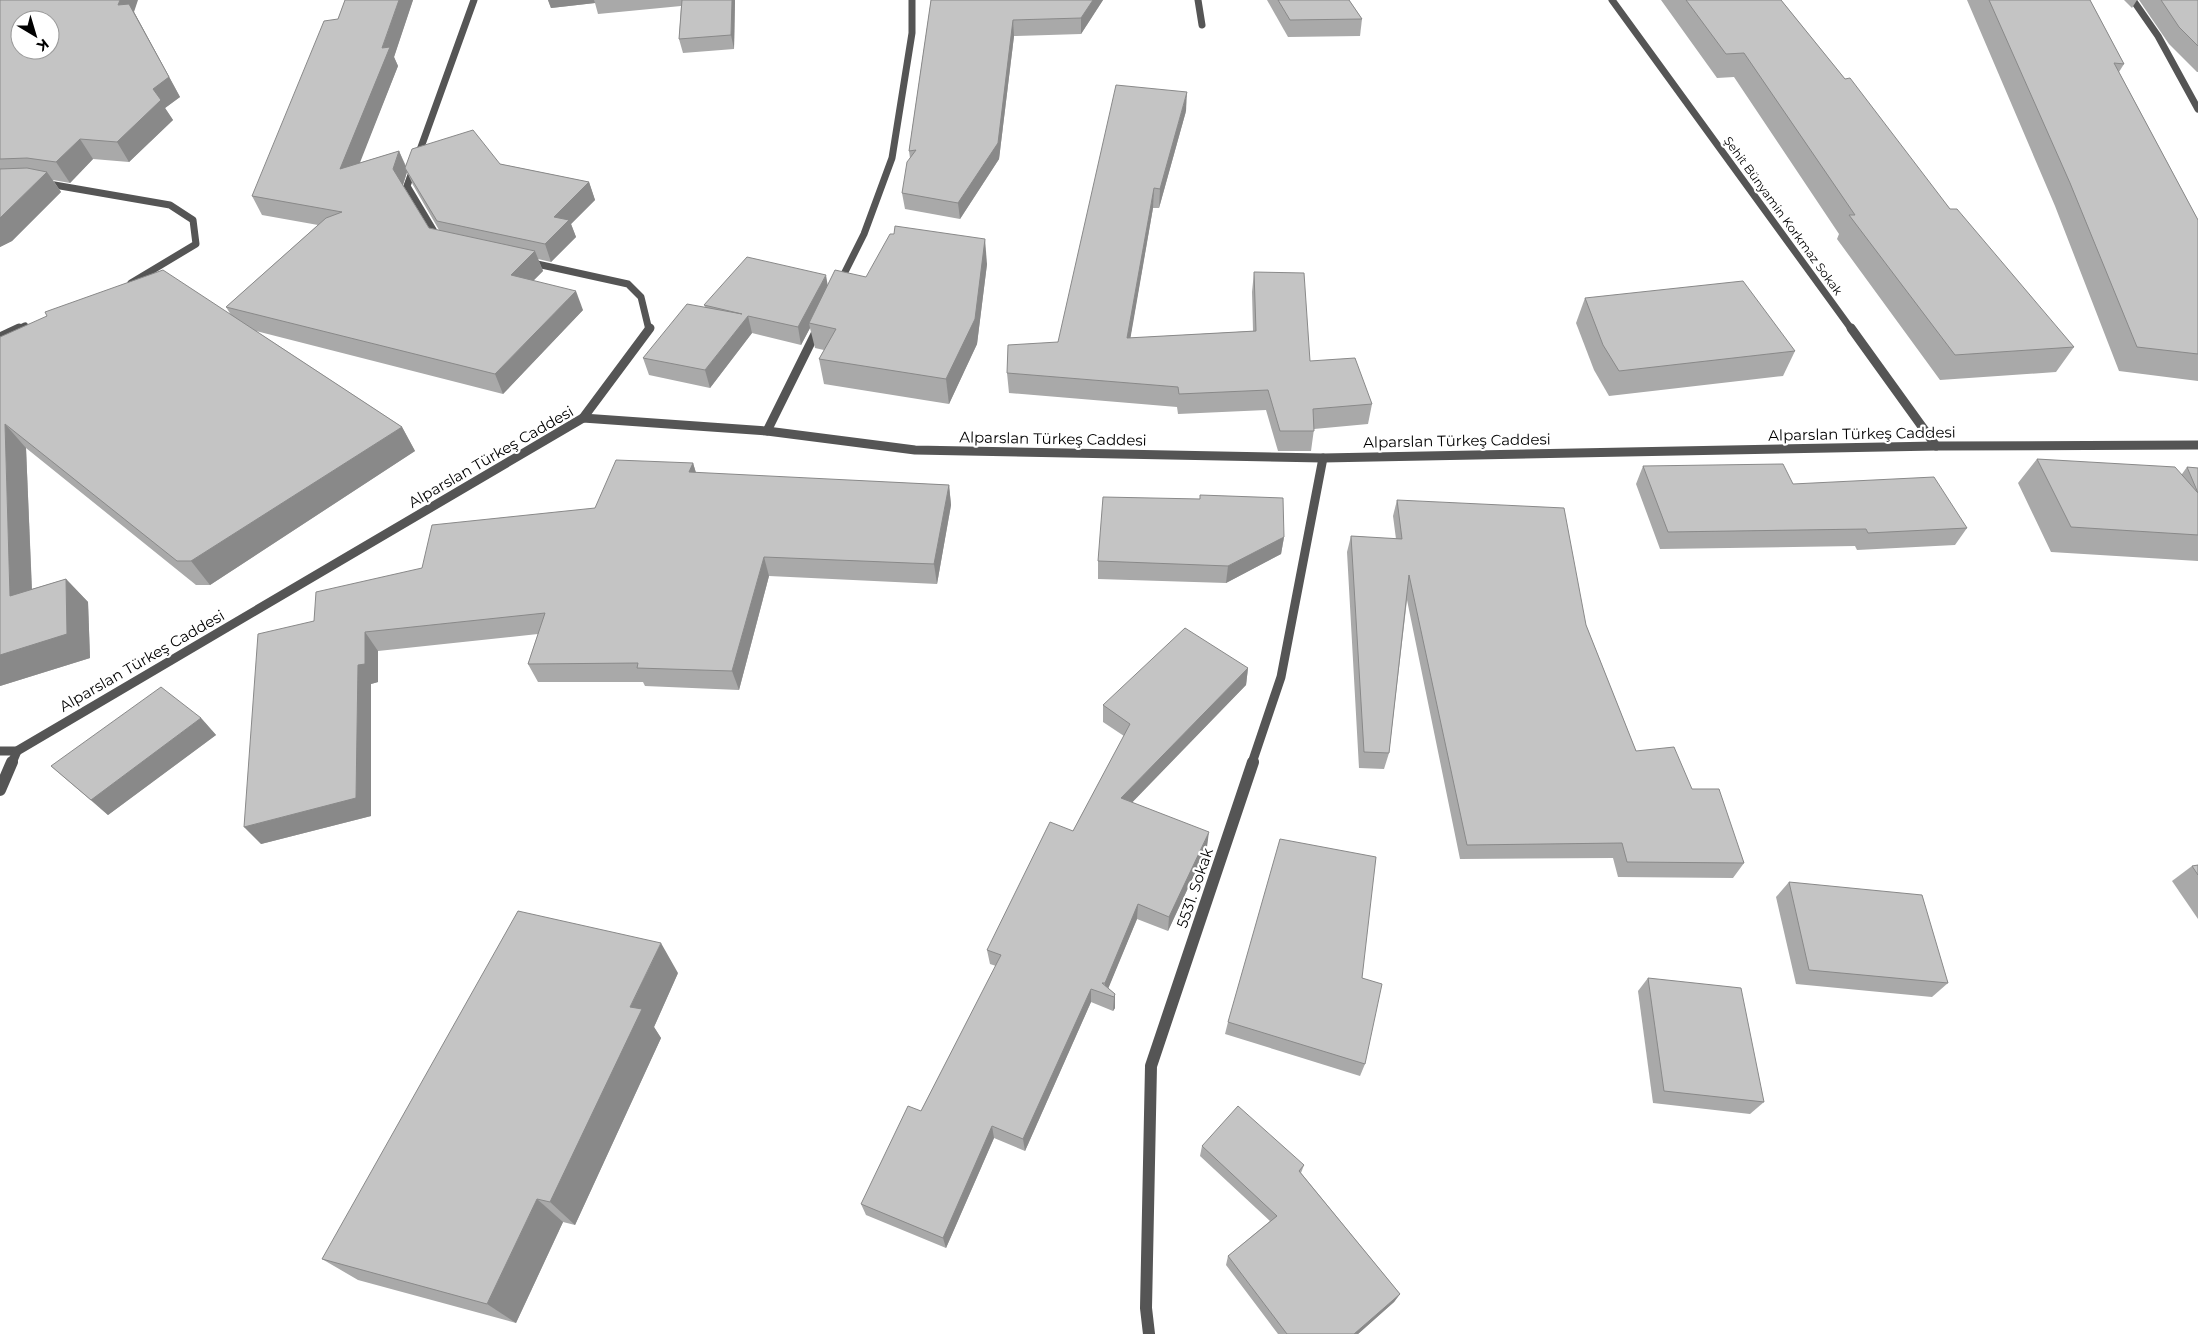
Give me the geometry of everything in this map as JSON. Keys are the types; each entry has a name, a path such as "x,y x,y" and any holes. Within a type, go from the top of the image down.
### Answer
{"street":[{"path":"440,243 406,186 474,0"},
{"path":"838,288 864,234 892,158 912,33 912,0"},
{"path":"1198,0 1202,25"},
{"name":"Şehit Bünyamin Korkmaz Sokak","path":"1612,0 1936,446"},
{"path":"2133,0 2158,36 2198,109"},
{"path":"33,183 170,205 193,220 196,244 126,285"},
{"path":"516,259 628,284 641,298 650,328 583,418"},
{"path":"767,431 824,315"},
{"path":"0,337 36,322"},
{"name":"Alparslan Türkeş Caddesi","path":"17,751 583,418 767,431 915,450 1323,458 1936,446 2198,445"},
{"name":"5531. Sokak","path":"1149,1334 1146,1308 1150,1066 1281,677 1323,458"},
{"path":"0,751 17,751 0,790"}],"building":[{"path":"0,0 120,0 118,5 129,4 169,77 153,89 161,100 117,142 80,139 56,162 27,158 0,159"},
{"path":"345,0 399,0 382,48 390,47 340,169 399,151 393,169 429,228 535,251 511,275 576,291 495,374 226,307 326,218 342,212 252,196 324,21 338,19"},
{"path":"682,0 732,0 731,35 679,39"},
{"path":"931,0 1093,0 1081,18 1013,20 998,143 958,203 902,193 907,162 916,150 909,151"},
{"path":"1278,0 1349,0 1362,19 1290,20"},
{"path":"1686,0 1781,0 1845,79 1850,78 1950,209 1957,209 2074,347 1955,355 1849,215 1855,215 1744,53 1726,54"},
{"path":"1989,0 2090,0 2124,64 2114,63 2198,220 2198,354 2137,347 2070,183"},
{"path":"2161,0 2198,0 2198,46 2179,27"},
{"path":"1116,85 1187,92 1160,189 1154,188 1127,338 1256,331 1254,272 1304,273 1310,361 1355,358 1372,404 1313,409 1314,431 1280,431 1268,390 1179,394 1178,387 1007,373 1008,345 1058,342"},
{"path":"473,130 500,164 589,182 554,217 569,220 545,244 437,221 405,168 412,149"},
{"path":"27,168 47,172 0,218 0,169"},
{"path":"895,226 985,239 975,319 946,379 819,359 836,329 809,323 835,270 866,277 890,234 894,234"},
{"path":"747,257 826,275 798,327 748,316 705,370 643,358 687,304 742,314 704,305"},
{"path":"163,270 402,427 191,561 177,561 5,424 10,596 66,579 67,634 0,655 0,337 47,316 45,312"},
{"path":"1743,281 1795,351 1619,371 1603,345 1585,298"},
{"path":"2037,459 2175,467 2198,493 2198,535 2071,527"},
{"path":"616,460 693,463 689,472 949,485 934,564 764,557 732,671 637,668 638,663 528,664 545,613 365,632 365,664 358,665 356,798 244,827 258,634 314,621 316,592 422,568 432,525 595,508"},
{"path":"1783,464 1793,484 1934,477 1967,528 1868,533 1866,529 1668,532 1643,466"},
{"path":"2187,467 2198,468 2198,493"},
{"path":"1200,495 1283,498 1284,537 1228,566 1098,561 1103,497 1200,499"},
{"path":"1397,500 1564,508 1586,625 1636,751 1674,747 1692,789 1719,789 1744,863 1627,862 1622,843 1467,845 1409,575 1389,753 1364,752 1351,536 1402,539"},
{"path":"1185,628 1248,668 1121,798 1209,832 1169,917 1138,904 1105,983 1102,983 1115,994 1114,997 1091,989 1023,1139 992,1126 943,1238 861,1204 908,1106 921,1111 1001,955 987,950 1050,822 1073,831 1130,724 1103,705"},
{"path":"161,687 201,718 91,800 51,766"},
{"path":"1280,839 1376,857 1362,978 1382,984 1365,1064 1228,1022"},
{"path":"2198,865 2198,875 2192,866"},
{"path":"1789,882 1922,895 1948,983 1809,970"},
{"path":"518,911 661,943 630,1007 642,1009 550,1202 537,1199 487,1304 322,1259"},
{"path":"1648,978 1741,988 1764,1102 1664,1091"},
{"path":"1238,1106 1304,1165 1299,1171 1400,1294 1354,1334 1287,1334 1228,1256 1277,1216 1202,1146"}]}
